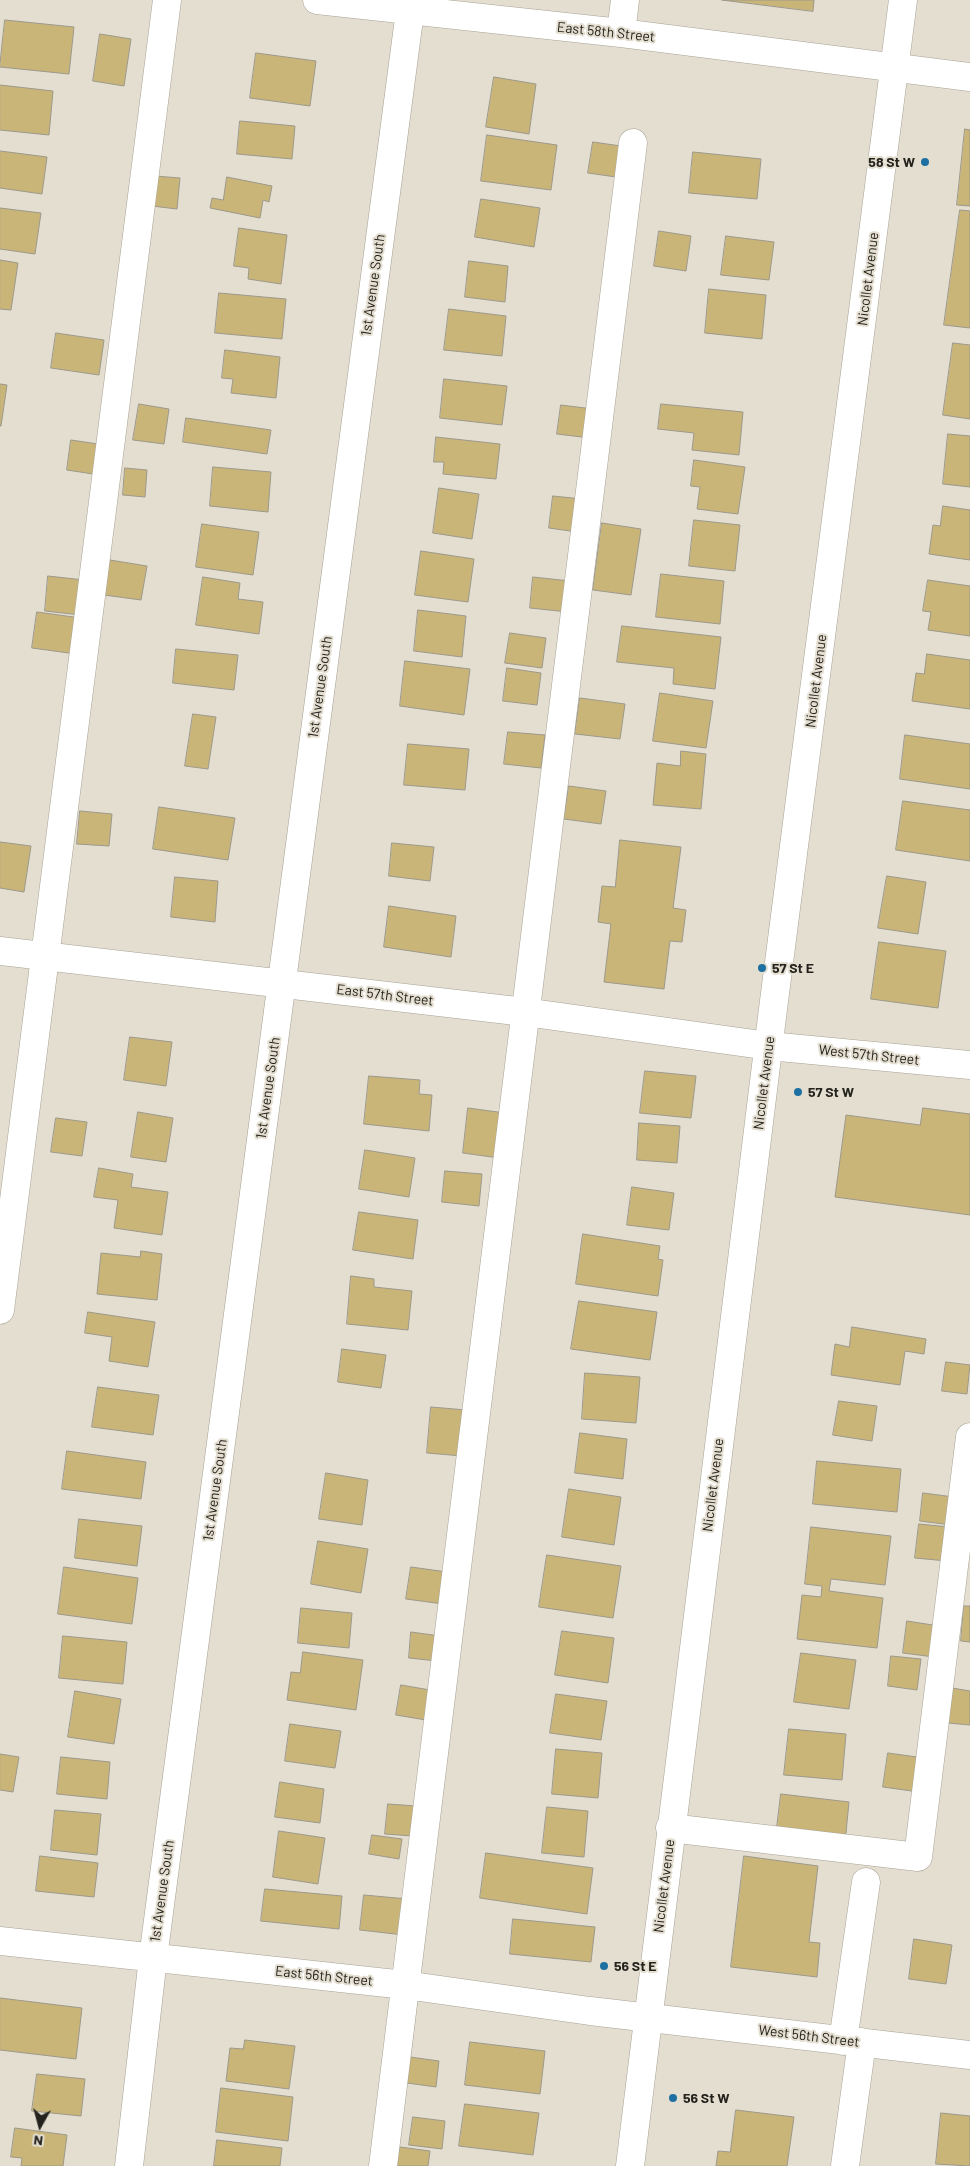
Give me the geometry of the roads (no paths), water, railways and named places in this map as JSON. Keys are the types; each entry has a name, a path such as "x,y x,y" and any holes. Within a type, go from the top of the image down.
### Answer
{"street":[{"path":"0,1310 167,0"},
{"name":"East 58th Street","path":"317,0 621,33 970,77"},
{"path":"621,33 625,0"},
{"name":"Nicollet Avenue","path":"630,2166 670,1828 903,0"},
{"name":"1st Avenue South","path":"129,2166 153,1958 410,11"},
{"path":"383,2166 633,143"},
{"name":"East 57th Street","path":"0,951 525,1012 769,1046"},
{"name":"West 57th Street","path":"769,1046 970,1065"},
{"path":"670,1828 918,1857 970,1437"},
{"path":"845,2166 866,1882"},
{"name":"East 56th Street","path":"0,1941 405,1985 648,2018"},
{"name":"West 56th Street","path":"648,2018 970,2054"}],"place":[{"name":"58 St W","path":"925,162"},
{"name":"57 St E","path":"762,968"},
{"name":"57 St W","path":"798,1092"},
{"name":"56 St E","path":"604,1966"},
{"name":"56 St W","path":"673,2098"}]}
